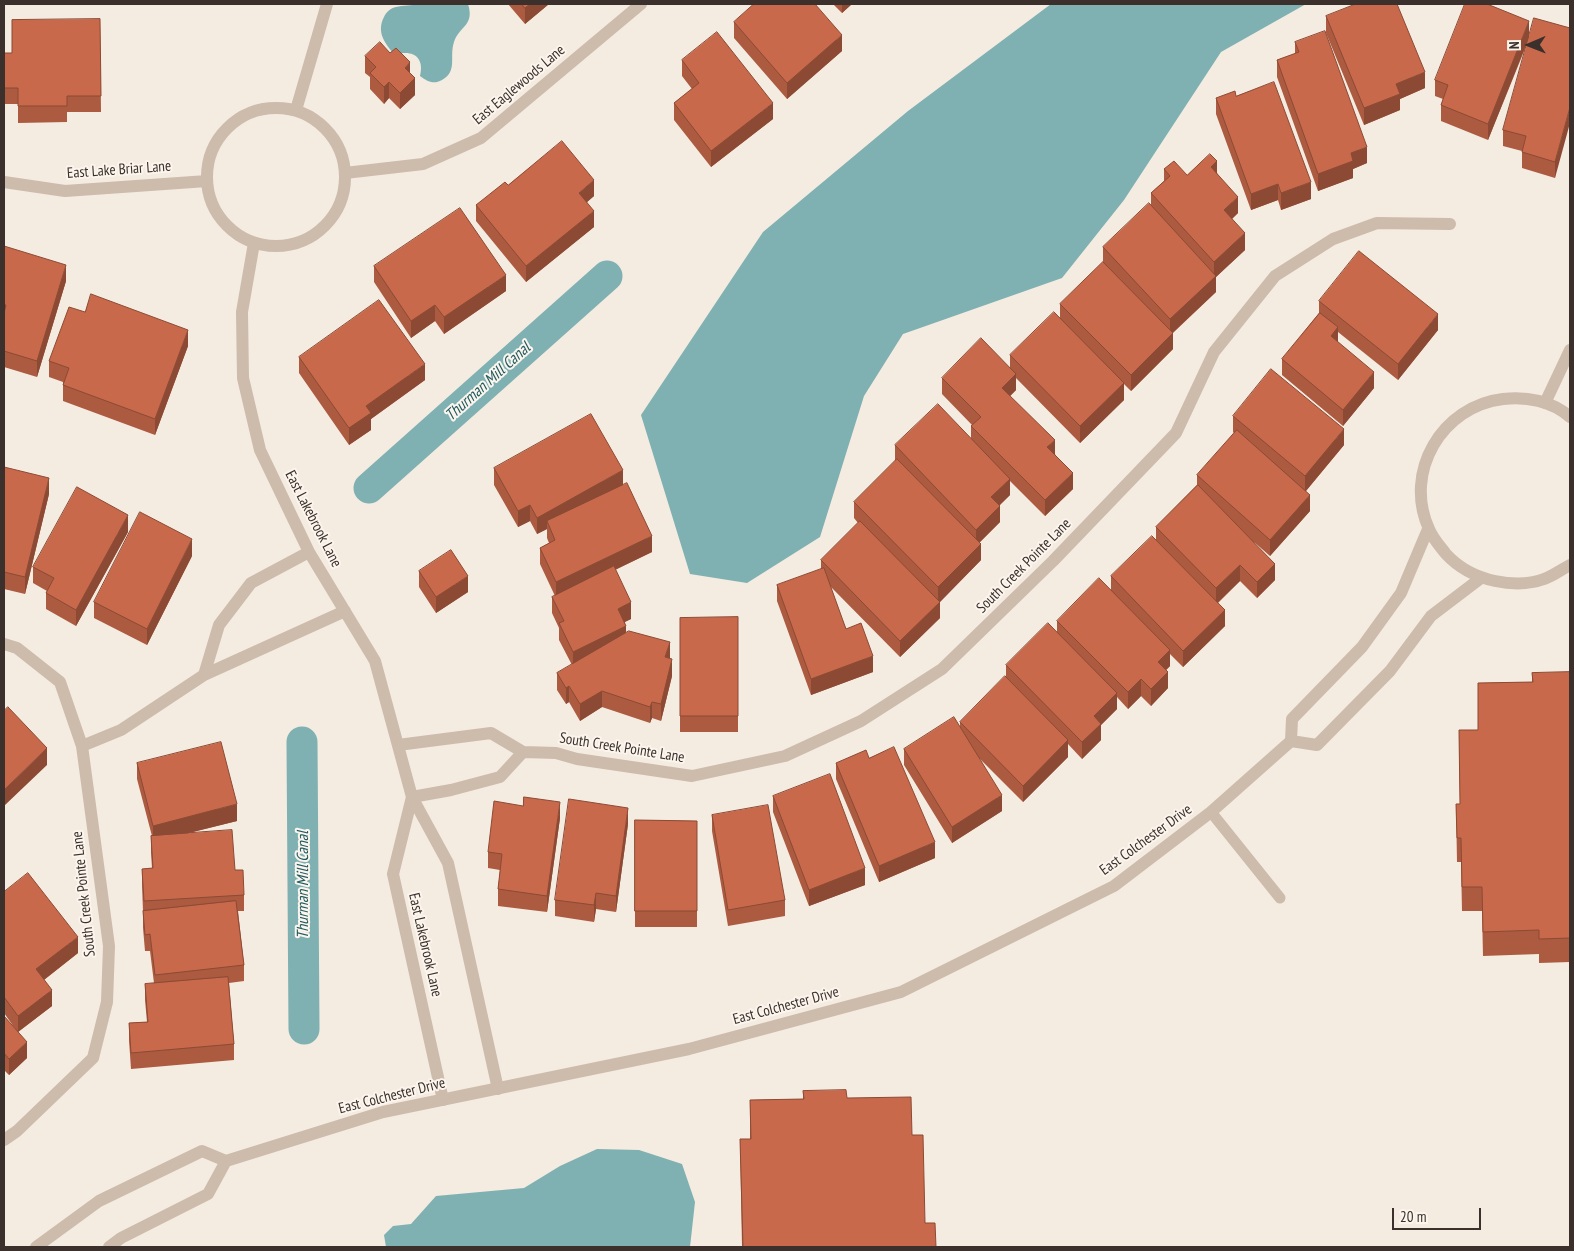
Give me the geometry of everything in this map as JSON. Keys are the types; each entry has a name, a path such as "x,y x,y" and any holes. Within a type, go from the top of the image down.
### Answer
{"street":[{"path":"296,110 327,4"},
{"name":"East Eaglewoods Lane","path":"345,173 423,164 481,138 641,4"},
{"path":"274,107 296,110 316,119 331,134 341,153 345,173 343,196 333,216 318,232 298,242 276,246 254,242 236,233 221,219 211,201 207,181 209,159 218,138 233,122 252,111 274,107"},
{"name":"East Lake Briar Lane","path":"4,182 65,191 207,181"},
{"name":"South Creek Pointe Lane","path":"398,745 491,733 523,752 556,753 577,759 692,776 785,756 861,721 942,669 1053,561 1176,433 1214,352 1275,276 1333,239 1378,223 1450,224"},
{"name":"East Lakebrook Lane","path":"254,242 242,312 243,378 260,450 309,552 375,661 412,797 448,863 498,1089"},
{"path":"1546,403 1570,350"},
{"path":"1570,417 1546,403 1517,397 1488,400 1462,413 1441,432 1427,457 1421,485 1424,514 1428,529 1435,541 1454,562 1481,578 1512,584 1543,580 1570,565"},
{"path":"1428,529 1401,593 1362,647 1292,719 1292,741 1317,746 1390,671 1431,616 1481,578"},
{"path":"204,675 219,625 251,583 309,552"},
{"path":"82,746 121,730 204,675 346,612"},
{"name":"South Creek Pointe Lane","path":"4,644 17,648 60,682 82,746 109,946 107,1002 93,1058 17,1131 4,1140"},
{"name":"East Colchester Drive","path":"226,1161 383,1112 689,1049 901,992 1114,886 1212,812 1292,741"},
{"path":"412,797 451,790 500,777 523,752"},
{"name":"East Lakebrook Lane","path":"412,797 393,874 443,1100"},
{"path":"36,1247 99,1200 202,1151 226,1161 208,1194 121,1238 109,1247"}],"lane":[{"path":"1212,812 1280,898"}],"water":[{"path":"468,4 470,11 468,21 454,42 452,68 447,76 436,82 428,81 420,76 421,64 416,56 407,53 395,55 388,47 381,33 382,22 389,10 399,6"},
{"path":"1051,4 1306,4 1221,52 1124,200 1062,278 903,334 864,396 820,537 747,583 690,574 641,415 763,232 908,111"},
{"path":"597,1149 639,1150 682,1164 695,1202 690,1247 386,1247 384,1235 393,1226 411,1224 436,1196 524,1188 560,1166"}],"building":[{"path":"522,4 530,4 525,8"},
{"path":"754,4 815,4 842,35 787,83 734,22"},
{"path":"1356,4 1397,4 1425,72 1396,84 1400,94 1364,108 1326,16"},
{"path":"1465,4 1487,4 1529,21 1488,124 1441,105 1448,85 1435,80"},
{"path":"1534,18 1570,28 1570,107 1555,162 1522,152 1526,136 1503,130"},
{"path":"100,19 101,96 67,96 67,106 18,106 18,88 4,88 4,53 12,53 12,20"},
{"path":"1325,31 1367,147 1351,153 1353,161 1318,174 1277,60 1299,52 1295,42"},
{"path":"717,32 773,103 711,151 674,103 699,83 682,60"},
{"path":"380,42 390,53 396,48 410,62 405,68 415,78 400,93 389,82 384,87 370,73 376,67 365,56"},
{"path":"1274,82 1311,182 1281,193 1278,184 1251,194 1216,98 1235,91 1236,96"},
{"path":"562,141 594,180 579,193 594,211 526,266 476,205 505,182 508,185"},
{"path":"1210,154 1217,161 1211,167 1238,197 1224,210 1245,233 1214,262 1151,193 1170,176 1164,169 1174,161 1187,175"},
{"path":"1149,203 1216,276 1170,319 1103,247"},
{"path":"460,208 506,275 444,317 435,305 411,321 374,266"},
{"path":"4,246 66,265 37,361 4,351 4,313 6,305 4,305"},
{"path":"1359,251 1438,314 1398,364 1319,301"},
{"path":"1103,262 1173,333 1131,375 1060,304"},
{"path":"91,294 188,330 155,419 63,385 69,368 49,361 69,307 85,312"},
{"path":"379,300 425,364 366,406 371,413 349,428 299,357"},
{"path":"1054,312 1124,383 1080,426 1010,355"},
{"path":"1320,313 1338,327 1331,336 1374,372 1343,410 1282,359"},
{"path":"981,338 1016,374 1002,388 1055,440 1047,447 1073,473 1045,500 971,426 981,417 942,378"},
{"path":"1271,369 1344,429 1305,476 1233,416"},
{"path":"938,404 1010,479 991,497 1000,506 976,530 895,445"},
{"path":"591,414 623,470 537,518 530,505 518,511 494,468"},
{"path":"1237,430 1310,495 1270,540 1197,475"},
{"path":"897,459 981,544 938,587 854,502"},
{"path":"4,467 49,478 25,577 4,572"},
{"path":"627,483 652,536 556,582 540,548 555,540 547,521"},
{"path":"1198,485 1275,564 1257,582 1240,565 1216,588 1156,527"},
{"path":"77,487 128,515 76,610 46,593 54,578 33,567"},
{"path":"140,512 192,539 147,629 94,602"},
{"path":"860,521 940,602 900,641 821,560"},
{"path":"1152,536 1225,610 1183,651 1111,576"},
{"path":"451,550 468,576 436,597 419,571"},
{"path":"614,566 631,602 618,609 626,626 573,652 559,623 564,621 552,597"},
{"path":"824,568 846,629 861,623 873,656 811,679 777,585"},
{"path":"1099,578 1170,650 1158,662 1168,672 1151,689 1141,679 1128,692 1057,621"},
{"path":"738,617 738,716 680,716 680,618"},
{"path":"1048,623 1117,693 1094,716 1101,724 1082,742 1006,665"},
{"path":"629,631 670,642 665,657 672,659 661,704 652,702 650,707 602,691 580,704 569,686 566,688 557,673"},
{"path":"1570,672 1570,938 1539,939 1539,930 1483,932 1482,887 1462,887 1461,838 1457,838 1456,804 1460,804 1459,730 1478,730 1478,683 1533,682 1532,673"},
{"path":"1005,676 1068,740 1023,786 960,722"},
{"path":"8,707 47,748 4,790 4,711"},
{"path":"954,717 1002,795 952,827 904,749"},
{"path":"221,742 237,804 153,826 137,763"},
{"path":"894,747 935,842 879,866 836,763 866,750 869,758"},
{"path":"830,774 865,868 809,890 773,796"},
{"path":"524,797 560,802 547,896 498,889 502,854 488,852 494,801 523,806"},
{"path":"569,799 628,808 616,896 596,893 594,905 555,900"},
{"path":"768,805 785,900 728,910 712,815"},
{"path":"635,820 697,821 697,911 635,911"},
{"path":"232,830 235,870 243,870 244,895 144,901 142,869 153,868 151,836"},
{"path":"28,873 78,937 36,969 52,990 18,1016 4,997 4,892"},
{"path":"236,901 244,965 155,975 150,934 145,935 143,911"},
{"path":"228,977 234,1044 131,1053 129,1023 148,1022 145,984"},
{"path":"4,1016 27,1042 9,1059 4,1053"},
{"path":"846,1090 847,1098 911,1097 912,1135 923,1135 925,1223 935,1223 936,1247 743,1247 740,1139 751,1139 750,1100 804,1099 803,1091"}],"waterway":[{"name":"Thurman Mill Canal","path":"369,488 607,276"},
{"name":"Thurman Mill Canal","path":"302,742 304,1029"}]}
